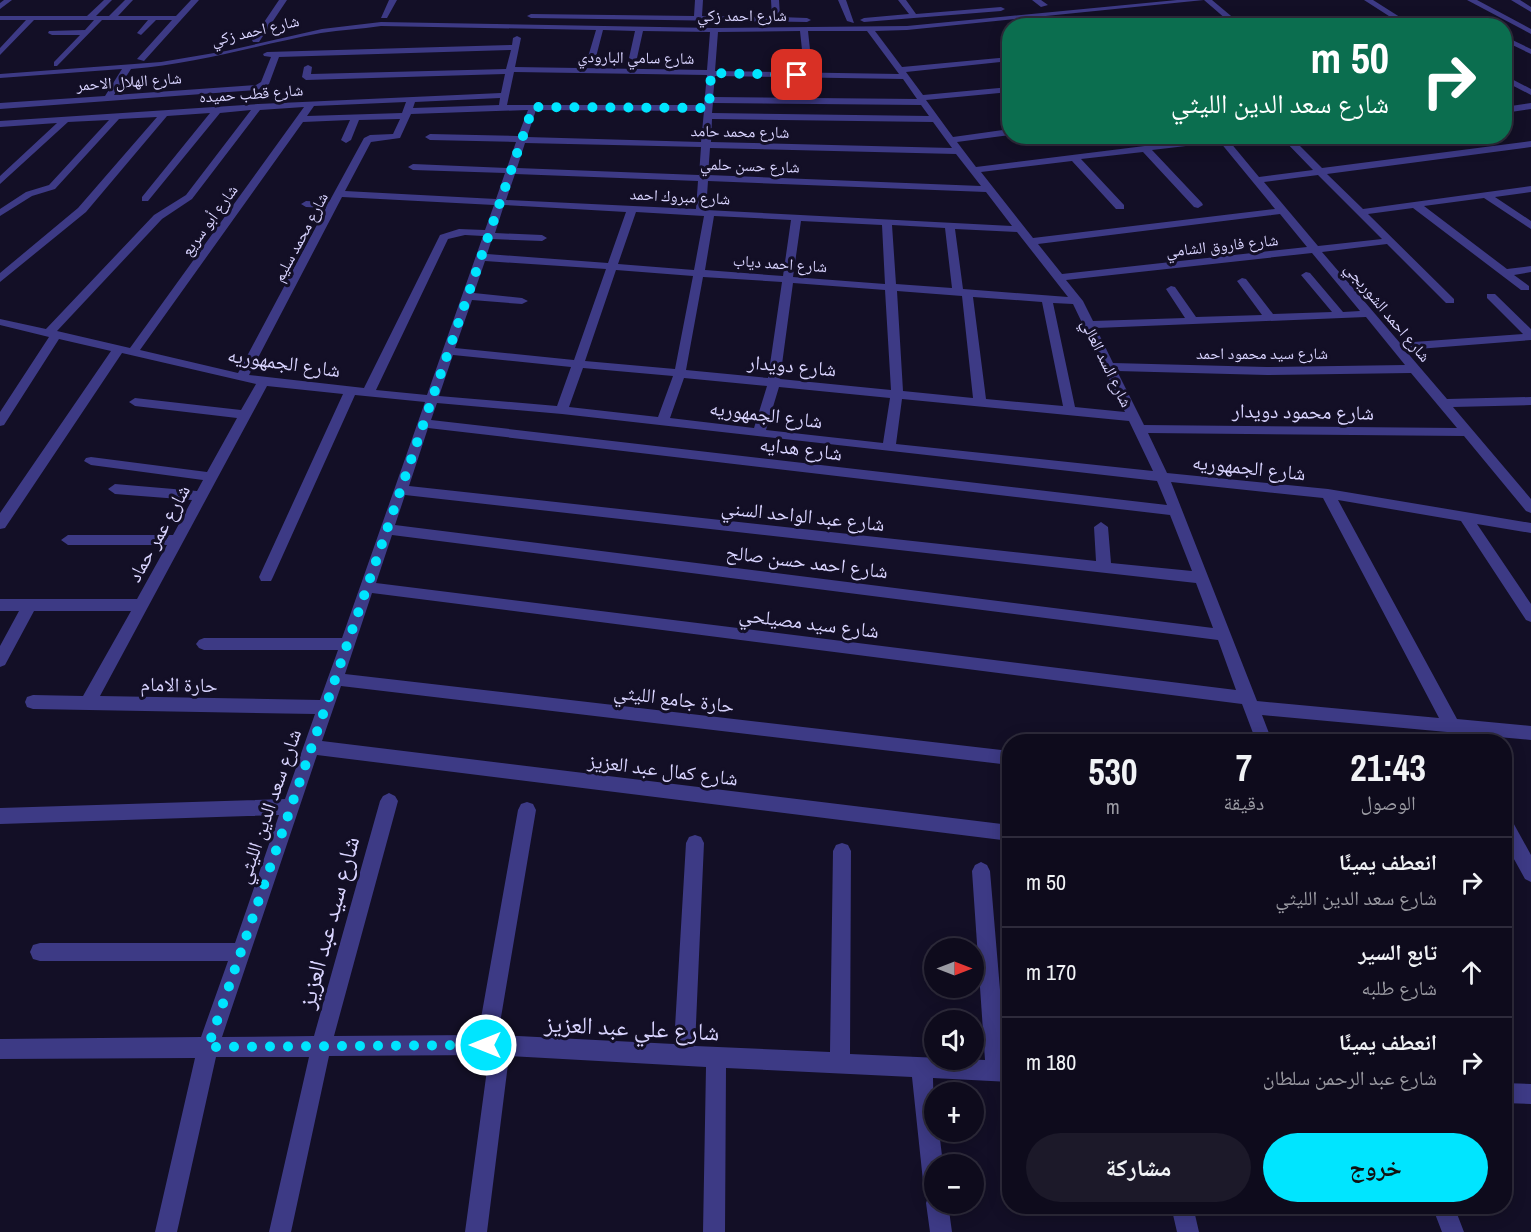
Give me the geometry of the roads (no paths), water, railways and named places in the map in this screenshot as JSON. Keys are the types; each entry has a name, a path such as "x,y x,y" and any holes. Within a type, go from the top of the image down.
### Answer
{"street":[{"path":"0,7 8,0"},
{"path":"89,18 108,0"},
{"path":"111,18 129,0"},
{"path":"141,59 195,0"},
{"path":"283,0 256,43 268,54 516,47"},
{"path":"384,16 393,0"},
{"path":"698,18 699,0"},
{"path":"775,0 776,19"},
{"path":"842,0 851,21"},
{"path":"902,0 914,16"},
{"name":"شارع احمد زكي","path":"1013,18 1200,0"},
{"path":"1207,0 1229,18"},
{"path":"1368,0 1396,18"},
{"path":"1471,0 1505,18"},
{"path":"1515,0 1531,10"},
{"path":"1034,3 1055,4"},
{"name":"شارع احمد زكي","path":"517,16 529,12 635,12 698,18 851,21 914,16 960,9 1009,8"},
{"name":"شارع احمد زكي","path":"0,76 128,68 194,59 340,21 416,15"},
{"path":"1043,15 1046,18"},
{"path":"0,53 32,18"},
{"path":"57,64 100,18"},
{"path":"141,33 154,18"},
{"path":"1,20 177,18"},
{"name":"شارع احمد زكي","path":"272,39 381,24 804,30 924,27 1002,19"},
{"path":"1512,22 1531,32"},
{"path":"502,108 520,26"},
{"path":"592,57 600,27"},
{"path":"633,58 640,28"},
{"name":"شارع السد العالي","path":"870,29 959,151 1077,301 1163,478 1261,734"},
{"path":"663,422 680,374 699,273 706,213 704,179 714,30"},
{"path":"804,30 807,59"},
{"path":"52,33 86,32"},
{"path":"0,42 11,42"},
{"path":"1512,42 1531,52"},
{"name":"شارع احمد زكي","path":"0,68 141,59 256,43"},
{"name":"شارع الهلال الاحمر","path":"0,106 262,86 265,84 276,55"},
{"name":"شارع سامي البارودي","path":"308,67 306,77 511,70 902,73 1002,60"},
{"path":"108,98 128,68"},
{"path":"1512,81 1531,92"},
{"path":"709,108 922,100 1002,90"},
{"name":"شارع قطب حميده","path":"2,125 311,104 515,97"},
{"path":"526,97 562,97 567,100 565,107"},
{"path":"0,181 70,120 88,99"},
{"path":"406,114 412,99"},
{"name":"شارع أبو سريع","path":"0,524 125,352 311,104"},
{"path":"1512,109 1531,106"},
{"path":"0,422 5,406 52,334 158,217 189,197 258,107"},
{"name":"شارع سعد الدين الليثي","path":"166,1232 208,1047 430,399 533,107"},
{"path":"300,119 355,118 502,108 565,107 709,108 936,119"},
{"path":"146,199 217,110"},
{"path":"0,279 82,210 165,114"},
{"name":"شارع محمد سليم","path":"242,377 368,140 397,136 406,114"},
{"path":"0,213 25,196 52,188 117,117"},
{"path":"346,140 355,118"},
{"path":"951,140 1002,133"},
{"name":"شارع محمد حامد","path":"430,137 959,151"},
{"path":"974,170 1173,144"},
{"name":"شارع احمد الشوربجي","path":"1227,144 1531,508"},
{"path":"1292,144 1450,301"},
{"path":"1256,180 1531,144"},
{"path":"1145,148 1198,205"},
{"path":"1074,157 1120,207"},
{"name":"شارع حسن حلمي","path":"413,167 988,189"},
{"path":"1361,213 1531,189"},
{"name":"شارع مبروك احمد","path":"339,194 1020,229"},
{"path":"1486,195 1531,226"},
{"path":"306,204 333,205"},
{"path":"1416,205 1525,288"},
{"path":"562,410 632,209"},
{"path":"1030,242 1282,211"},
{"path":"759,433 774,382 796,217"},
{"path":"887,222 897,394 889,448"},
{"path":"950,226 980,402"},
{"path":"368,393 448,233 542,238"},
{"name":"شارع فاروق الشامي","path":"1058,278 1390,241"},
{"name":"شارع احمد دياب","path":"480,257 1077,301"},
{"path":"1505,273 1531,269"},
{"path":"1306,274 1340,315"},
{"path":"1242,281 1270,318"},
{"path":"1172,289 1193,321"},
{"path":"466,296 522,301"},
{"path":"1491,296 1527,337 1531,349"},
{"path":"1047,299 1070,411"},
{"path":"1088,325 1368,314"},
{"name":"شارع الجمهوريه","path":"0,322 263,382 562,410 889,448 1328,494 1531,528"},
{"path":"1396,347 1527,337"},
{"name":"شارع دويدار","path":"447,351 1070,411 1136,423"},
{"name":"شارع سيد محمود احمد","path":"1109,367 1267,371 1415,369"},
{"name":"شارع عمر حماد","path":"88,703 263,382"},
{"path":"266,577 351,391"},
{"path":"1443,403 1531,400"},
{"path":"135,402 245,415"},
{"name":"شارع هدايه","path":"422,423 1176,511"},
{"name":"شارع محمود دويدار","path":"1136,423 1468,432"},
{"path":"91,461 211,477"},
{"path":"115,489 200,496"},
{"name":"شارع عبد الواحد السني","path":"399,490 1202,578"},
{"path":"1328,494 1456,734"},
{"path":"1466,518 1531,616"},
{"path":"1101,527 1104,567"},
{"name":"شارع احمد حسن صالح","path":"386,529 1224,635"},
{"path":"68,540 176,540"},
{"name":"شارع سيد مصيلحي","path":"366,587 1250,703 1531,733"},
{"path":"0,604 141,605"},
{"path":"0,661 30,605"},
{"path":"204,644 346,644"},
{"name":"حارة جامع الليثي","path":"334,679 1002,757"},
{"name":"حارة الامام","path":"33,702 325,707"},
{"name":"شارع كمال عبد العزيز","path":"311,747 1002,832"},
{"name":"شارع سيد عبد العزيز","path":"280,1232 321,1047 388,801"},
{"path":"0,816 290,807"},
{"path":"476,1232 493,1045 527,810"},
{"path":"1512,838 1531,873"},
{"path":"684,1055 695,843"},
{"path":"840,1063 842,851"},
{"path":"981,871 1002,1063"},
{"path":"40,952 241,952"},
{"name":"شارع علي عبد العزيز","path":"0,1049 493,1045 1002,1072"},
{"path":"714,1232 716,1057"},
{"path":"921,1068 931,1154"},
{"path":"1512,1094 1531,1094"},
{"path":"939,1214 941,1232"},
{"path":"1184,1214 1188,1232"},
{"path":"1446,1214 1453,1232"}]}
